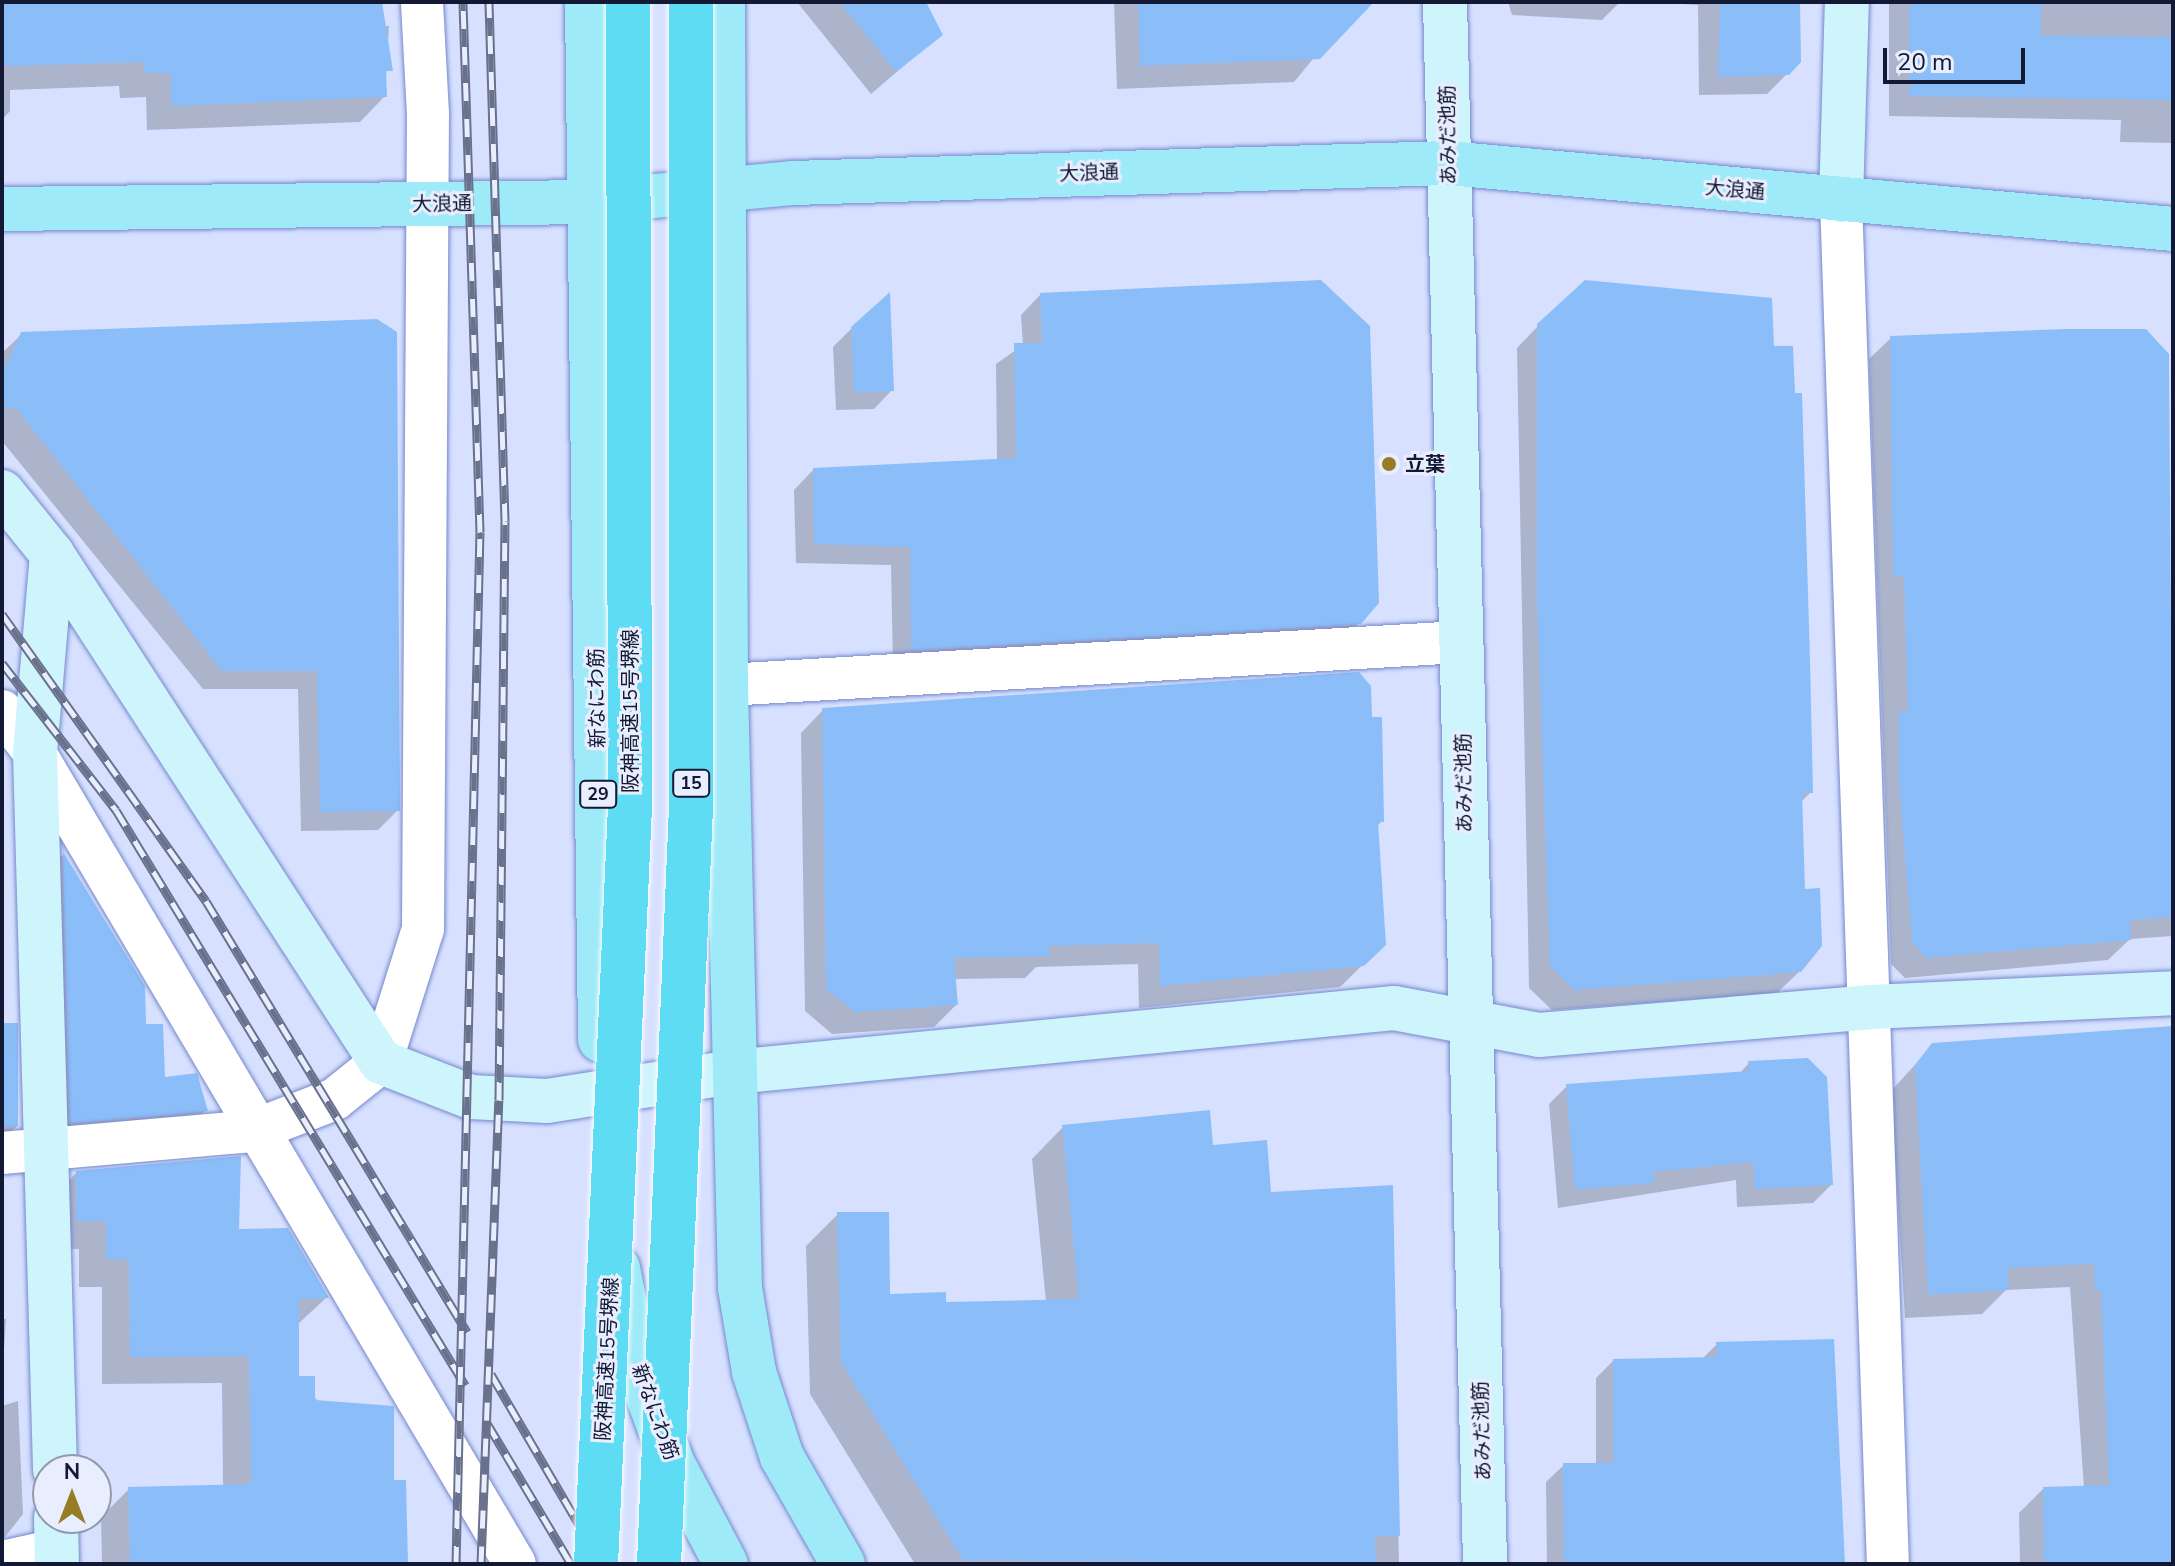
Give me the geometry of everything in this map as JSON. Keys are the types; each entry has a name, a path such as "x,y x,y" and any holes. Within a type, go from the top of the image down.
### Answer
{"highway":[{"name":"阪神高速15号堺線","path":"596,1564 630,806 628,2"},
{"name":"15","path":"659,1564 691,807 691,2"}],"main road":[{"name":"新なにわ筋","path":"587,2 600,1094 616,1260 638,1370 673,1464 726,1564"},
{"path":"723,2 726,685 740,1288 754,1372 782,1457 843,1564"},
{"name":"大浪通","path":"2,209 591,202 724,188 1448,163 2173,229"}],"street":[{"path":"2,1153 46,1153 253,1131 335,1099 381,1062 423,929 427,205 422,2"},
{"name":"あみだ池筋","path":"1445,2 1485,1564"},
{"path":"1847,2 1841,200 1888,1564"},
{"path":"2,492 52,554 381,1062 471,1097 547,1101 733,1072 1394,1008 1539,1035 1870,1007 2173,993"},
{"path":"52,554 35,753 55,1454"},
{"path":"726,685 1461,642"},
{"path":"2,711 35,753 253,1131 515,1564"},
{"path":"2,1562 57,1544"}],"building":[{"path":"2,2 382,2 393,71 386,71 387,97 172,106 170,73 144,73 144,62 2,66"},
{"path":"840,2 926,2 943,35 896,72"},
{"path":"1138,2 1374,2 1320,59 1140,66"},
{"path":"1720,2 1800,2 1801,62 1789,75 1718,77"},
{"path":"1909,2 2041,2 2041,36 2173,37 2173,100 1909,96"},
{"path":"1321,280 1370,326 1379,603 1361,624 911,650 910,547 814,544 813,468 1016,458 1014,343 1042,343 1040,293"},
{"path":"1585,280 1772,298 1774,346 1793,346 1795,393 1802,393 1813,793 1802,793 1805,889 1820,888 1822,946 1801,972 1574,990 1550,966 1537,600 1537,324"},
{"path":"890,292 894,391 854,393 851,327"},
{"path":"377,319 397,332 400,811 320,812 317,671 222,671 16,408 2,409 2,375 21,332"},
{"path":"2146,329 2169,354 2173,917 2130,920 2131,940 1926,958 1912,942 1899,785 1899,712 1908,711 1904,576 1893,577 1890,336"},
{"path":"1359,672 1371,686 1372,717 1382,717 1384,822 1378,822 1386,945 1364,966 1160,986 1159,943 1049,946 1049,956 954,958 958,1005 855,1012 826,989 822,708"},
{"path":"63,852 145,986 146,1024 163,1024 165,1077 197,1073 208,1111 70,1123"},
{"path":"2,1023 18,1023 18,1126 2,1126"},
{"path":"2173,1026 2173,1564 2044,1564 2043,1487 2109,1485 2101,1290 2095,1290 2094,1264 2007,1268 2009,1290 1928,1295 1915,1065 1932,1043"},
{"path":"1808,1058 1827,1077 1833,1185 1755,1189 1753,1162 1653,1172 1654,1183 1575,1190 1566,1084 1749,1071 1748,1061"},
{"path":"1210,1110 1213,1145 1267,1140 1271,1192 1393,1185 1400,1536 1375,1536 1376,1564 963,1560 841,1362 837,1212 889,1212 890,1294 946,1292 946,1302 1079,1299 1062,1125"},
{"path":"241,1156 239,1229 288,1228 329,1298 299,1299 299,1376 315,1376 315,1400 394,1406 394,1480 406,1480 408,1564 130,1564 128,1487 251,1484 249,1356 130,1357 129,1259 106,1260 106,1221 76,1221 76,1171"},
{"path":"1834,1339 1845,1564 1564,1564 1563,1463 1613,1463 1613,1359 1717,1357 1716,1342"}],"railway":[{"path":"456,1564 480,532 463,2"},
{"path":"481,1564 499,1100 505,521 489,2"},
{"path":"2,614 206,901 467,1332"},
{"path":"2,663 116,810 465,1385"},
{"path":"491,1374 602,1564"},
{"path":"487,1423 571,1564"}],"place":[{"name":"立葉","path":"1389,464"}]}
